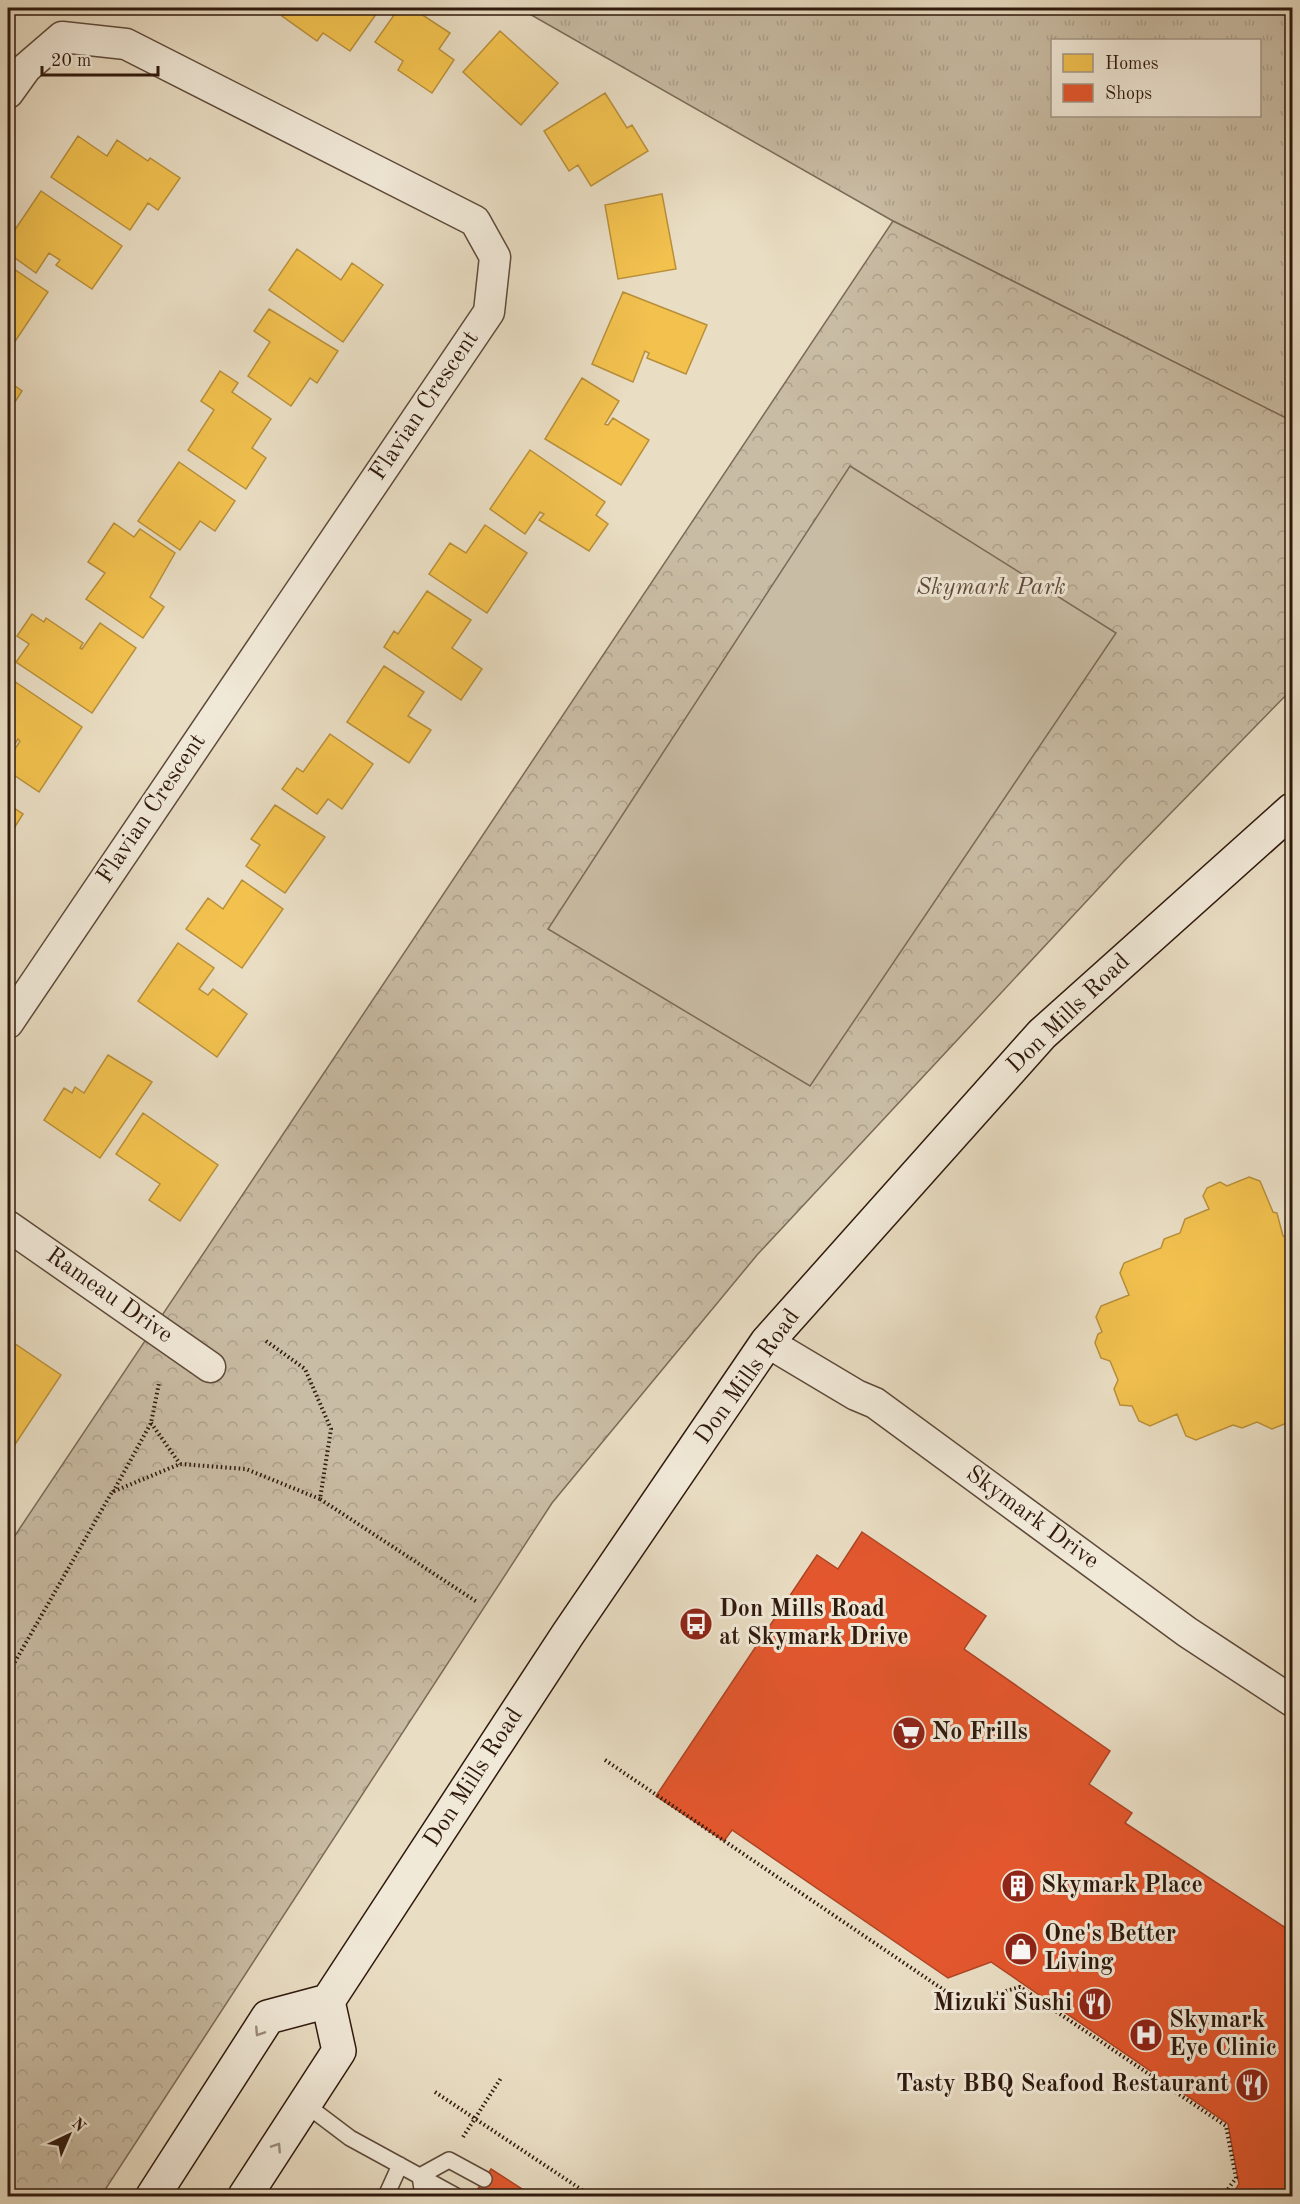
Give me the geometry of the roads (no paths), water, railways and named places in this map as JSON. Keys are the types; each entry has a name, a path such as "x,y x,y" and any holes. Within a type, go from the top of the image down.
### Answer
{"main road":[{"name":"Don Mills Road","path":"328,2001 568,1634 767,1342 1042,1034 1293,810"},
{"path":"153,2196 268,2017 328,2001 339,2051 245,2196"}],"street":[{"name":"Flavian Crescent","path":"8,93 26,68 62,37 126,44 474,221 495,257 489,312 8,1023"},
{"name":"Rameau Drive","path":"8,1226 210,1366"},
{"name":"Skymark Drive","path":"767,1342 856,1395 875,1403 1187,1632 1293,1701"}],"lane":[{"path":"305,2104 350,2138 456,2196"},
{"path":"420,2176 449,2160 484,2179"},
{"path":"386,2196 400,2166"},
{"path":"420,2176 423,2196"}],"place":[{"name":"Don Mills Road at Skymark Drive","path":"696,1624"},
{"name":"No Frills","path":"909,1733"},
{"name":"Skymark Place","path":"1018,1886"},
{"name":"One's Better Living","path":"1021,1949"},
{"name":"Mizuki Sushi","path":"1095,2004"},
{"name":"Skymark Eye Clinic","path":"1146,2035"},
{"name":"Tasty BBQ Seafood Restaurant","path":"1252,2085"}],"park label":[{"name":"Skymark Park","path":"991,588"}]}
